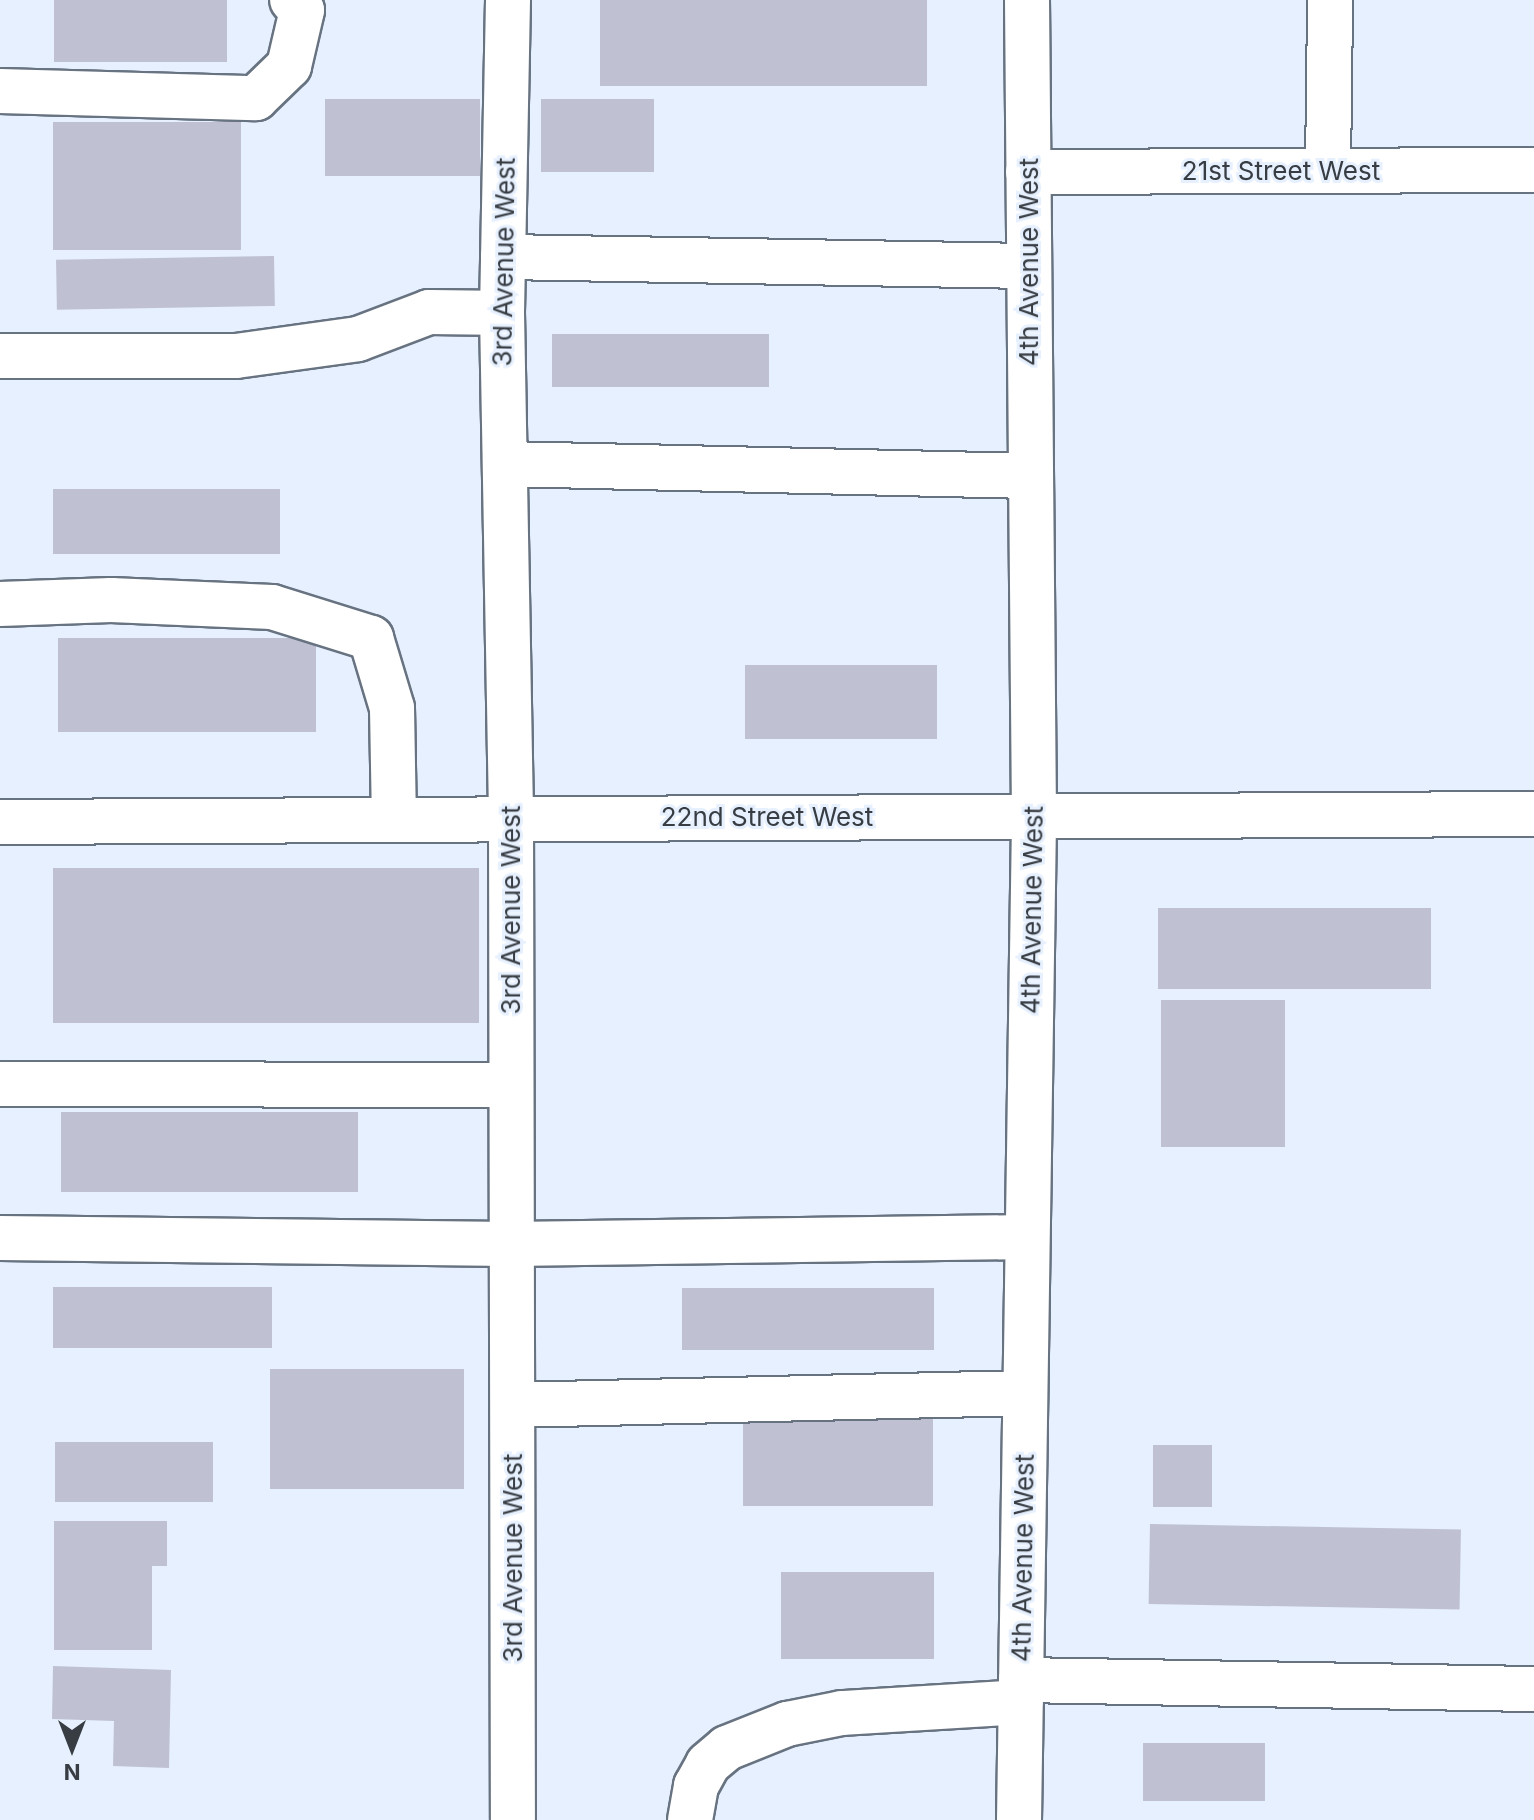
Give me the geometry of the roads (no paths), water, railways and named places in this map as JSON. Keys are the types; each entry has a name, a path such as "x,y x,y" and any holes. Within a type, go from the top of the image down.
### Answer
{"street":[{"path":"0,91 256,98 289,66 302,10 292,0"},
{"name":"3rd Avenue West","path":"508,0 502,313 511,816 513,1820"},
{"name":"4th Avenue West","path":"1019,1820 1034,818 1027,0"},
{"path":"1328,170 1330,0"},
{"name":"21st Street West","path":"1028,172 1534,170"},
{"path":"503,257 1029,266"},
{"path":"0,356 236,356 358,339 429,312 502,313"},
{"path":"505,464 1030,476"},
{"path":"0,604 111,600 272,607 371,638 392,708 394,818"},
{"name":"22nd Street West","path":"0,822 511,816 1034,818 1534,814"},
{"path":"0,1084 511,1085"},
{"path":"0,1238 511,1244 1027,1237"},
{"path":"513,1405 1025,1393"},
{"path":"690,1820 696,1786 708,1764 727,1748 787,1724 842,1713 1021,1691 1534,1689"}]}
